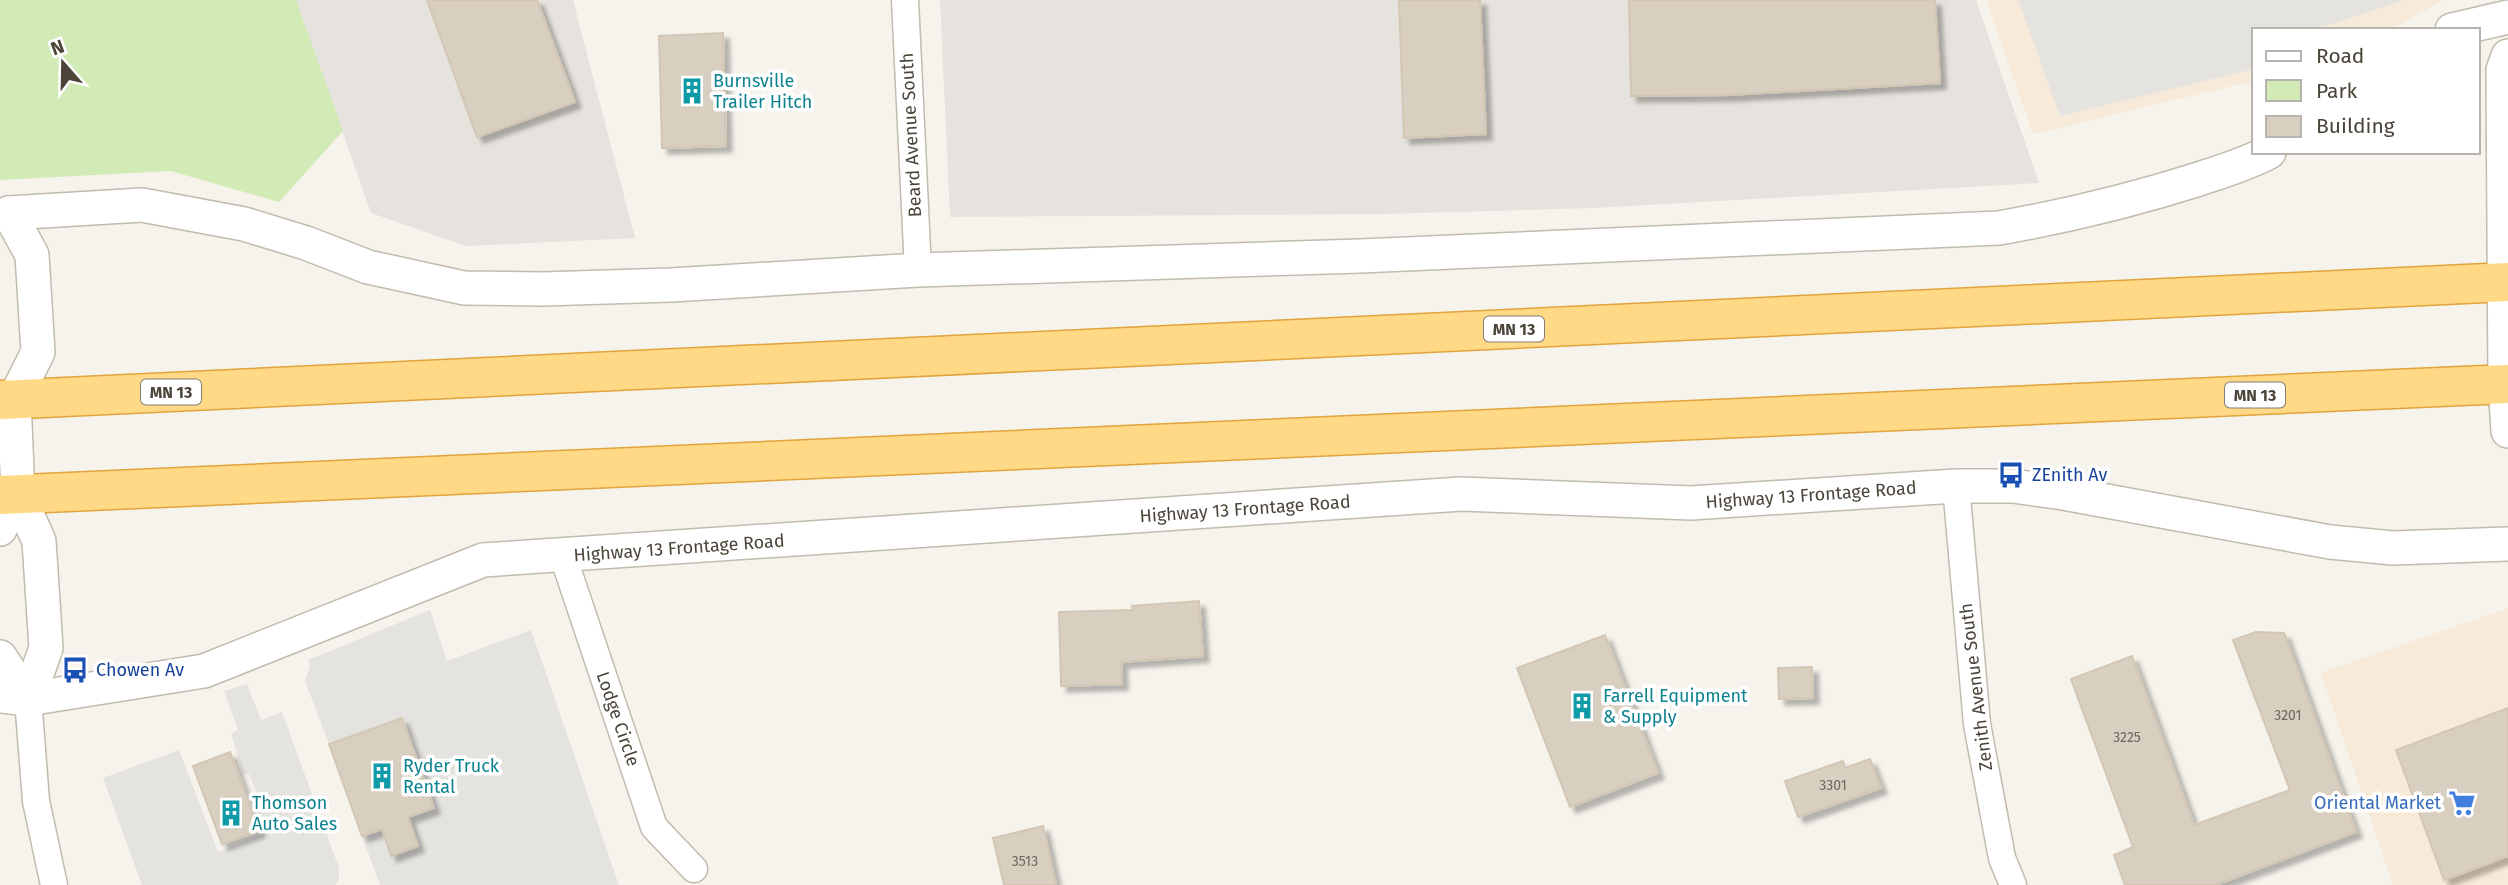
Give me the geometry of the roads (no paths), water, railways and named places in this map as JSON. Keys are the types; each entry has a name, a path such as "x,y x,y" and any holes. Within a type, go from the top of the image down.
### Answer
{"highway":[{"name":"MN 13","path":"5,392 2506,283"},
{"name":"MN 13","path":"9,494 2506,384"}],"street":[{"name":"Beard Avenue South","path":"905,0 918,270"},
{"path":"2461,28 2508,17"},
{"path":"2508,56 2503,69 2508,431"},
{"path":"3,219 142,205 244,224 306,243 368,267 464,288 543,289 645,286 918,270 1360,256 1999,228 2073,214 2153,193 2255,160 2266,154"},
{"path":"0,528 9,494 5,392 38,352 32,255 3,219"},
{"name":"Highway 13 Frontage Road","path":"14,698 204,671 483,560 1461,494 1691,503 1956,486 2013,486 2330,542 2381,547 2454,548 2508,544"},
{"name":"Zenith Avenue South","path":"1956,486 1977,724 2002,858 2012,885"},
{"path":"9,494 39,541 46,648 14,698"},
{"name":"Lodge Circle","path":"563,556 654,827 694,869"},
{"path":"0,657 14,698 54,885"}],"place":[{"name":"Burnsville Trailer Hitch","path":"692,91"},
{"name":"ZEnith Av","path":"2011,475"},
{"name":"Chowen Av","path":"75,670"},
{"name":"Farrell Equipment & Supply","path":"1582,706"},
{"name":"Ryder Truck Rental","path":"382,776"},
{"name":"Oriental Market","path":"2462,803"},
{"name":"Thomson Auto Sales","path":"231,813"}]}
